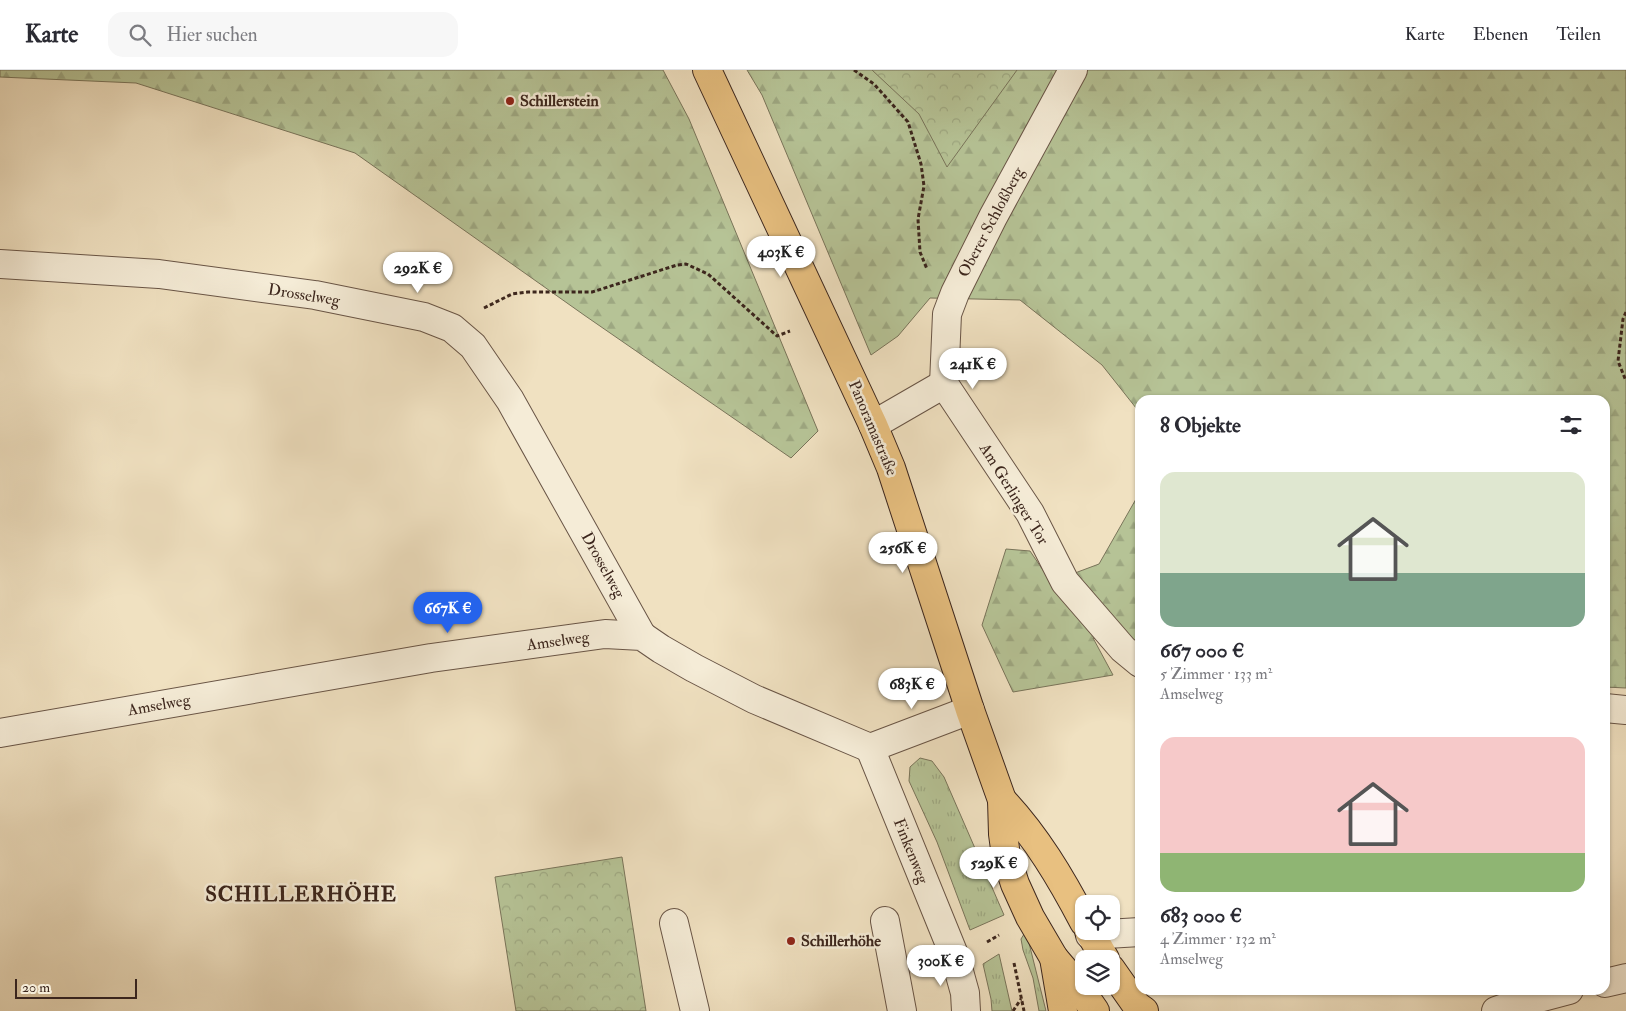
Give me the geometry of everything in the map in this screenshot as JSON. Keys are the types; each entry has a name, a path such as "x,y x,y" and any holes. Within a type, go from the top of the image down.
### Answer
{"main road":[{"name":"Panoramastraße","path":"707,70 873,424 891,468 970,710 1002,800 1006,856 1015,884 1030,917 1054,958 1077,985 1095,1011"},
{"name":"Panoramastraße","path":"1002,800 1040,845 1075,905"},
{"path":"1054,958 1063,1011"},
{"path":"1120,982 1137,1006 1144,1011"}],"street":[{"name":"Oberer Schloßberg","path":"944,384 946,314 993,217 1073,70"},
{"name":"Drosselweg","path":"0,264 159,274 315,296 424,317 452,328 473,346 510,400 642,636"},
{"path":"873,424 944,384"},
{"name":"Am Gerlinger Tor","path":"944,384 1030,513 1065,582 1123,649 1135,659"},
{"name":"Amselweg","path":"0,733 431,658 604,634 642,636"},
{"path":"642,636 694,668 754,699 870,748 970,710"},
{"path":"1610,708 1626,710"},
{"name":"Finkenweg","path":"870,748 955,957 966,993 966,1011"},
{"path":"885,921 902,1011"},
{"path":"674,923 695,1011"},
{"path":"1120,931 1135,932"},
{"path":"1610,981 1626,978"},
{"path":"1505,1001 1540,995"}],"path":[{"path":"854,70 874,84 908,122 921,164 924,186 918,219 920,252 928,272"},
{"path":"452,328 494,302 512,294 528,292 592,292 677,265 686,264 708,274 777,336 822,316"},
{"path":"1626,312 1623,319 1618,361 1626,382"},
{"path":"1013,956 1024,1011"},
{"path":"1013,1011 1021,999"}],"green space":[{"path":"0,70 663,70 689,119 818,431 791,458 355,153 136,83 0,77"},
{"path":"747,70 1626,70 1626,688 1610,687 1610,395 1135,395 1135,407 1102,365 1020,300 930,298 898,336 871,355 762,95"},
{"path":"872,70 1017,70 947,167 919,114"},
{"path":"1135,501 1135,648 1093,638 1113,675 1013,692 982,625 1006,549 1030,551 1051,582 1099,564"},
{"path":"920,758 932,761 944,777 1004,915 970,930 937,842 909,781 910,767"},
{"path":"622,857 646,1011 516,1011 495,877"},
{"path":"1026,931 1046,1011 1039,1011 1033,978 1023,950 1021,939"},
{"path":"999,954 1012,1011 992,1011 983,964"}],"place":[{"name":"Schillerstein","path":"510,101"},
{"name":"Schillerhöhe","path":"791,941"}],"district":[{"name":"SCHILLERHÖHE","path":"301,894"}]}
